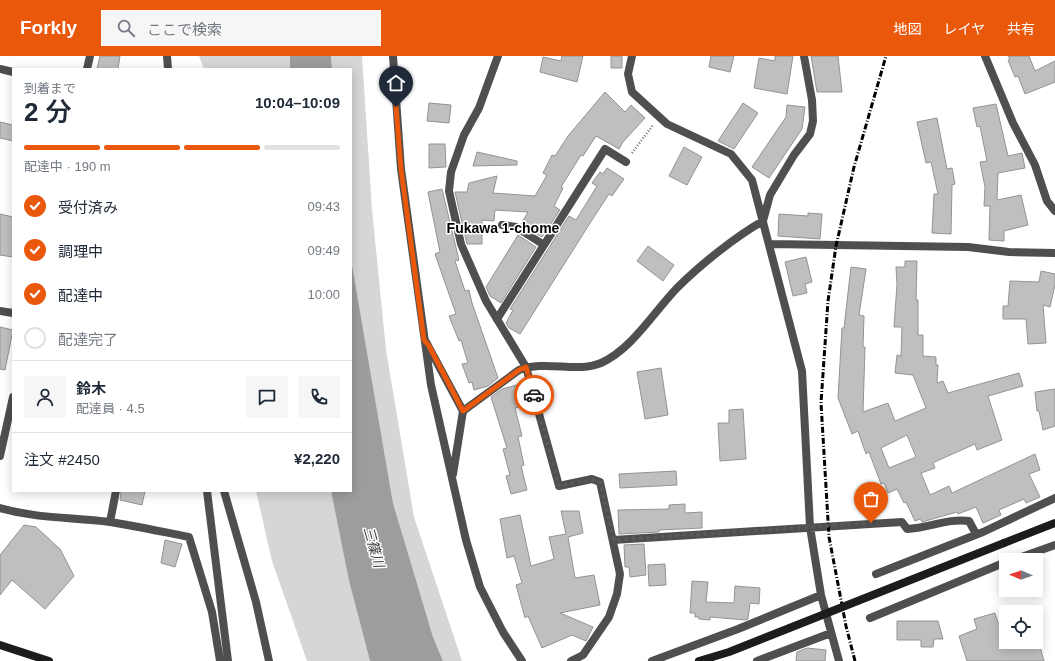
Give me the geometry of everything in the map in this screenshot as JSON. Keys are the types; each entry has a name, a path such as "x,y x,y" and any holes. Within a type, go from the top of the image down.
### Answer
{"street":[{"path":"87,68 90,56"},
{"path":"167,56 168,68"},
{"path":"393,56 401,169 431,385 466,540 480,587 503,632 522,661"},
{"path":"498,56 479,108 461,142 451,172 449,191 461,244 486,301 526,367 559,486 592,479 600,482 614,540 620,574 617,594 609,617 585,658 571,661"},
{"path":"632,56 628,74 632,92 667,124 731,154 752,180 770,244 802,371 810,527 821,595 839,661"},
{"path":"463,411 519,370 526,367 543,365 574,367 600,364 616,354 678,288 742,233 763,221 770,195 794,155 810,134 813,121 812,100 804,56"},
{"path":"985,56 1013,123 1035,165 1047,201 1055,211"},
{"path":"0,69 12,72"},
{"path":"498,319 605,149 626,162"},
{"path":"502,225 516,226 544,245"},
{"path":"770,244 968,247 1008,252 1055,253"},
{"path":"0,311 12,313"},
{"path":"424,340 429,346 463,411 452,477"},
{"path":"0,456 12,402"},
{"path":"110,522 116,492"},
{"path":"207,492 228,661"},
{"path":"224,492 256,602 269,661"},
{"path":"876,574 976,534 1055,498"},
{"path":"0,508 21,514 52,518 110,522 189,537 212,612 220,661"},
{"path":"614,540 902,522 907,528 922,528 956,519 969,521 976,534"},
{"path":"699,661 729,652 1055,523"},
{"path":"1033,553 1055,545"},
{"path":"870,618 999,565"},
{"path":"652,661 738,629 821,595"},
{"path":"757,661 831,633"},
{"path":"0,645 49,661"}],"path":[{"path":"626,162 659,116"}],"shaded area":[{"path":"199,56 290,56 290,68 204,68"},
{"path":"331,56 362,56 372,209 386,350 414,517 462,661 443,661 433,637 393,503 352,265 352,68 332,68"},
{"path":"256,492 331,492 349,581 370,661 307,661 272,561"}],"water":[{"path":"290,56 331,56 332,68 290,68"},
{"name":"三篠川","path":"352,265 393,503 433,637 443,661 370,661 349,581 331,492 352,492"}],"building":[{"path":"100,56 120,56 118,68 97,68"},
{"path":"562,56 583,56 577,82 540,72 543,57 561,61"},
{"path":"611,56 622,56 622,68 611,68"},
{"path":"711,56 734,56 730,72 709,67"},
{"path":"775,56 793,56 787,94 754,88 759,58 775,61"},
{"path":"811,56 838,56 842,92 817,92"},
{"path":"1008,56 1029,56 1035,71 1055,61 1055,82 1025,94 1018,76 1015,77 1008,60 1010,59"},
{"path":"605,92 625,112 631,105 645,118 623,142 619,149 596,136 583,156 581,155 561,187 563,188 554,206 560,210 542,237 521,224 528,212 495,210 494,221 482,220 482,244 467,244 455,192 467,192 469,183 497,176 493,193 535,196 547,175 543,173 552,155 555,156 568,136"},
{"path":"429,103 451,105 449,123 427,121"},
{"path":"743,103 758,113 734,149 718,141"},
{"path":"996,104 1008,156 1022,153 1025,168 998,173 997,200 1021,195 1028,225 1004,231 1004,241 989,240 990,206 984,206 985,187 980,162 987,161 980,126 977,127 973,108"},
{"path":"787,105 805,107 802,129 769,178 752,167 786,117"},
{"path":"937,118 947,169 952,168 955,184 952,185 951,234 932,233 934,194 938,194 931,162 926,163 917,122"},
{"path":"0,122 12,125 12,141 0,138"},
{"path":"429,144 445,144 446,167 429,168"},
{"path":"684,147 702,157 687,185 669,176"},
{"path":"477,152 517,161 517,165 473,166"},
{"path":"607,168 624,179 612,196 609,194 520,334 509,328 506,323 513,310 510,309 569,216 576,220 597,186 592,183 600,172 603,174"},
{"path":"442,189 459,260 455,261 465,291 469,290 472,303 498,378 488,386 474,390 472,382 469,383 462,364 468,363 461,340 459,341 449,316 456,314 435,254 440,252 428,192"},
{"path":"808,213 822,214 820,239 778,236 779,214 808,216"},
{"path":"0,214 12,217 12,257 0,255"},
{"path":"518,235 536,247 501,303 490,296 486,287"},
{"path":"648,246 674,265 663,281 637,261"},
{"path":"806,257 812,282 805,284 807,293 793,296 785,262"},
{"path":"905,261 917,261 916,300 918,300 918,335 923,335 923,356 936,357 936,365 938,365 937,383 943,381 948,393 1019,373 1023,386 988,396 1002,440 977,450 975,444 933,463 935,468 921,473 930,495 949,486 952,493 1035,454 1040,470 1029,474 1040,497 1026,503 1024,499 999,510 1001,515 983,523 976,507 958,514 957,512 922,522 920,519 915,521 906,502 904,503 897,489 888,493 884,483 881,484 869,452 866,454 858,431 852,434 838,398 842,328 844,328 851,267 866,269 859,315 864,316 863,347 865,347 863,412 888,403 895,421 926,408 913,375 895,373 897,355 901,356 902,327 894,327 897,284 896,267 905,267","holes":["907,435 916,457 889,468 881,448"]},
{"path":"1041,271 1055,274 1055,285 1050,307 1043,305 1046,343 1028,344 1026,319 1003,319 1003,306 1008,306 1010,281 1039,282"},
{"path":"0,327 12,330 12,335 5,370 0,369"},
{"path":"661,368 668,415 645,419 637,372"},
{"path":"524,383 530,404 515,408 522,436 518,437 524,465 521,466 527,490 511,494 506,476 510,475 503,449 507,448 491,397 502,389"},
{"path":"1055,389 1055,426 1043,430 1039,411 1037,411 1035,392"},
{"path":"743,409 746,459 720,461 718,423 729,423 729,410"},
{"path":"676,471 677,485 620,488 619,474"},
{"path":"121,492 145,492 142,505 120,500"},
{"path":"685,504 685,513 702,512 702,528 619,534 618,510 669,509 669,505"},
{"path":"561,511 579,511 583,533 568,537 575,578 594,575 600,605 560,613 593,627 586,641 572,635 542,648 528,616 525,618 516,585 522,583 514,556 507,558 500,519 520,515 531,566 554,559 549,537 566,534"},
{"path":"24,525 36,527 60,549 74,576 45,609 12,580 0,595 0,555"},
{"path":"165,540 182,544 175,567 161,563"},
{"path":"644,544 646,575 630,577 629,567 625,567 624,545"},
{"path":"665,564 666,585 649,586 648,565"},
{"path":"692,581 708,582 706,602 734,603 735,586 760,588 759,604 750,603 748,619 746,620 710,617 710,620 699,619 699,617 695,617 695,613 690,613"},
{"path":"995,613 999,623 999,649 1041,649 1044,661 967,661 959,636 977,629 974,619"},
{"path":"897,621 938,621 943,639 934,639 933,647 921,647 921,640 897,640"},
{"path":"807,648 826,650 825,661 796,661 797,652"}],"railway":[{"path":"855,661 846,626 829,537 821,403 828,301 836,246 854,167 886,56"}],"way so far":[{"path":"534,395 559,486 592,479 600,482 614,540 871,523"}],"district":[{"name":"Fukawa 1-chome","path":"503,228"}],"route":[{"path":"396,107 401,169 424,340 429,346 463,411 519,370 526,367 534,395"}]}
